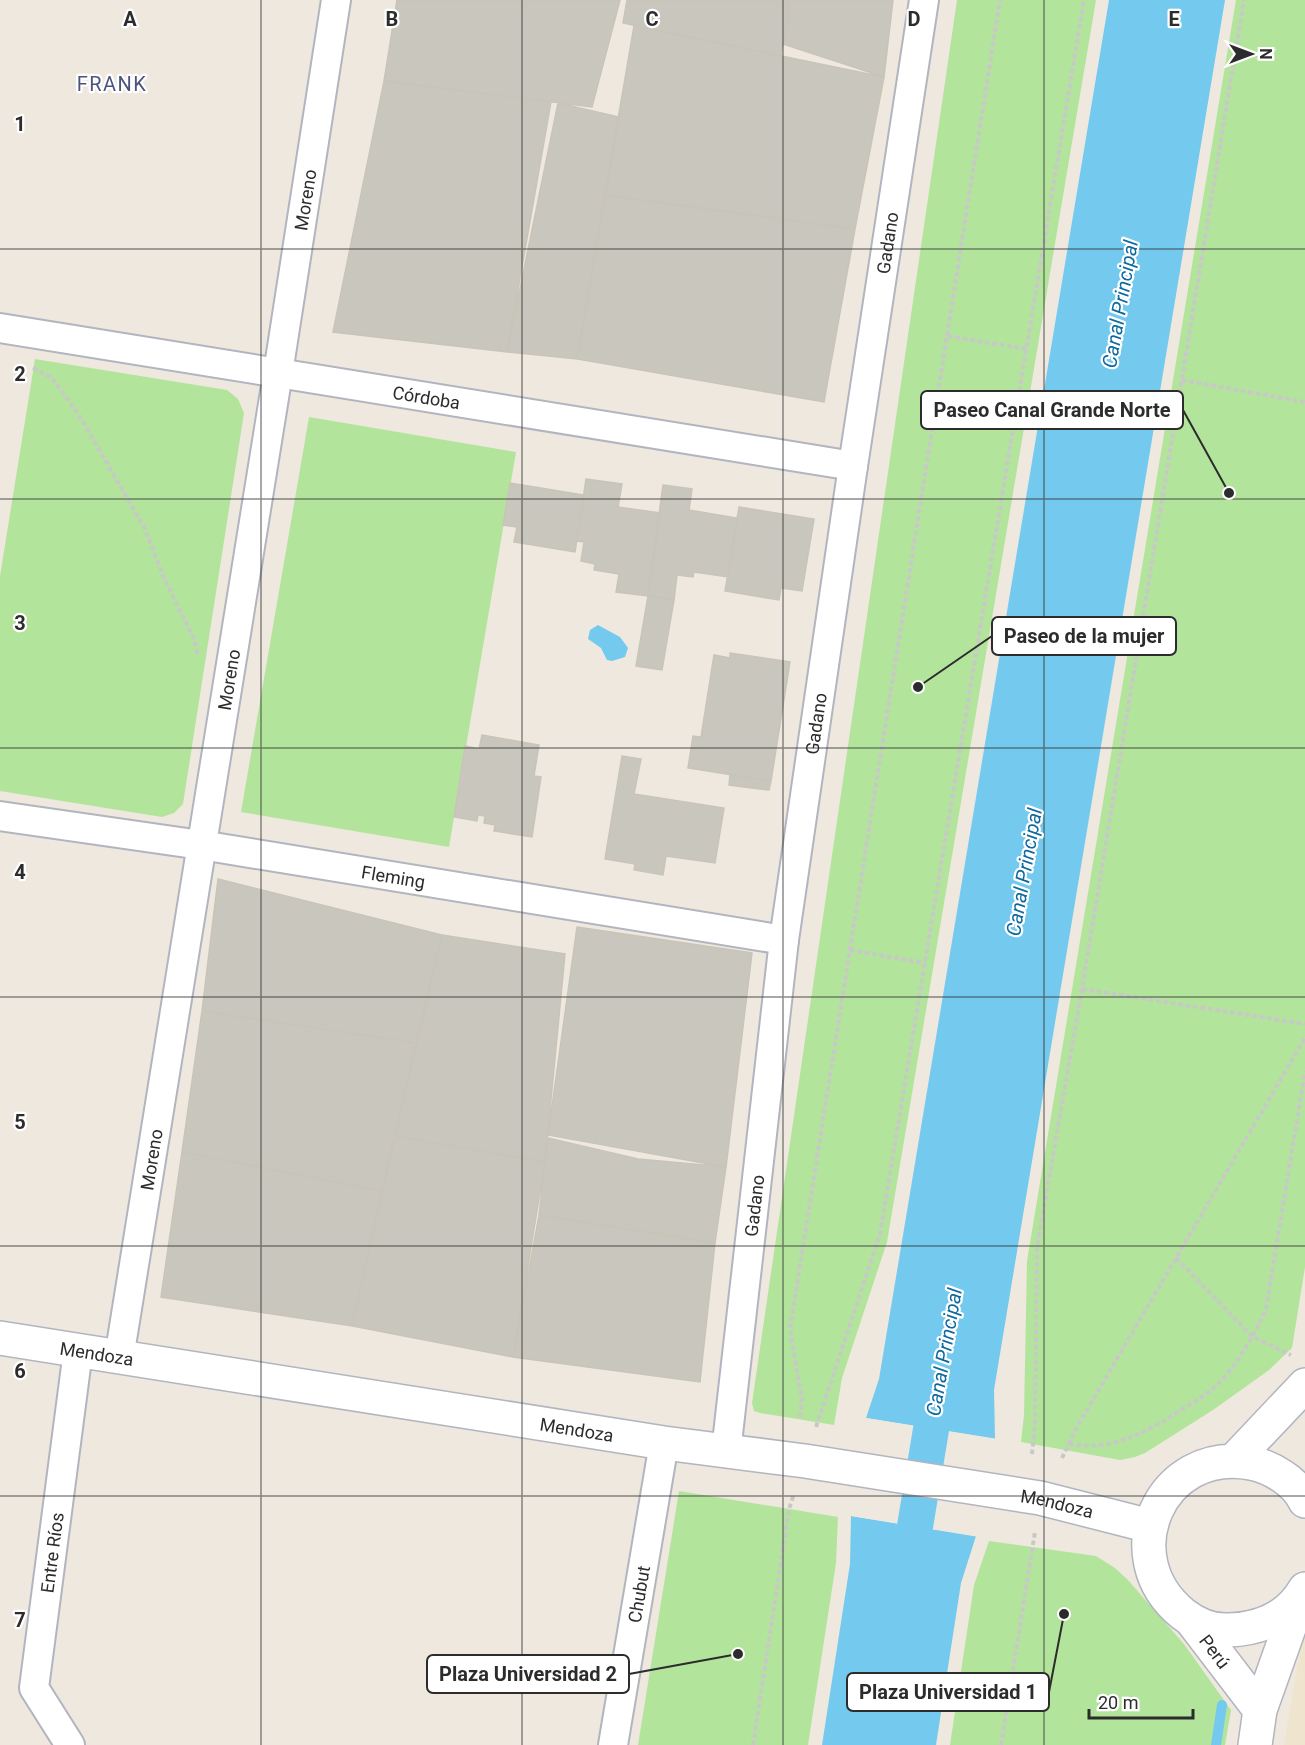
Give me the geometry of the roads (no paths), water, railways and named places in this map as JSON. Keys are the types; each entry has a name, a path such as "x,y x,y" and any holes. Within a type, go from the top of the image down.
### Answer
{"main road":[{"name":"Mendoza","path":"0,1338 664,1443 805,1461 1040,1498 1150,1526"},
{"path":"1234,1460 1305,1385"},
{"path":"1302,1595 1276,1619 1249,1630 1220,1630 1192,1621 1170,1603 1154,1578 1148,1550 1150,1526 1163,1496 1182,1476 1207,1464 1234,1460 1260,1465 1284,1477 1305,1501"},
{"path":"1255,1745 1260,1710 1302,1595"},
{"name":"Perú","path":"1192,1621 1260,1710"}],"street":[{"name":"Moreno","path":"118,1358 278,373 336,0"},
{"name":"Gadano","path":"726,1452 784,940 924,0"},
{"name":"Córdoba","path":"0,328 853,466"},
{"name":"Fleming","path":"0,816 201,845 784,940"},
{"name":"Entre Ríos","path":"70,1745 34,1688 78,1351"},
{"name":"Chubut","path":"613,1745 664,1443"}],"water":[{"path":"1109,0 1225,0 994,1390 995,1439 866,1418 879,1379"},
{"path":"598,625 620,637 628,648 625,657 612,661 607,660 601,648 588,639 590,630"},
{"path":"851,1516 976,1536 961,1583 936,1745 822,1745 850,1564"}],"waterway":[{"name":"Canal Principal","path":"907,1575 939,1381"},
{"path":"1216,1745 1222,1705"}],"place":[{"name":"Paseo Canal Grande Norte","path":"1229,493"},
{"name":"Paseo de la mujer","path":"918,687"},
{"name":"Plaza Universidad 1","path":"1064,1614"},
{"name":"Plaza Universidad 2","path":"738,1654"}],"district":[{"name":"FRANK","path":"112,84"}]}
